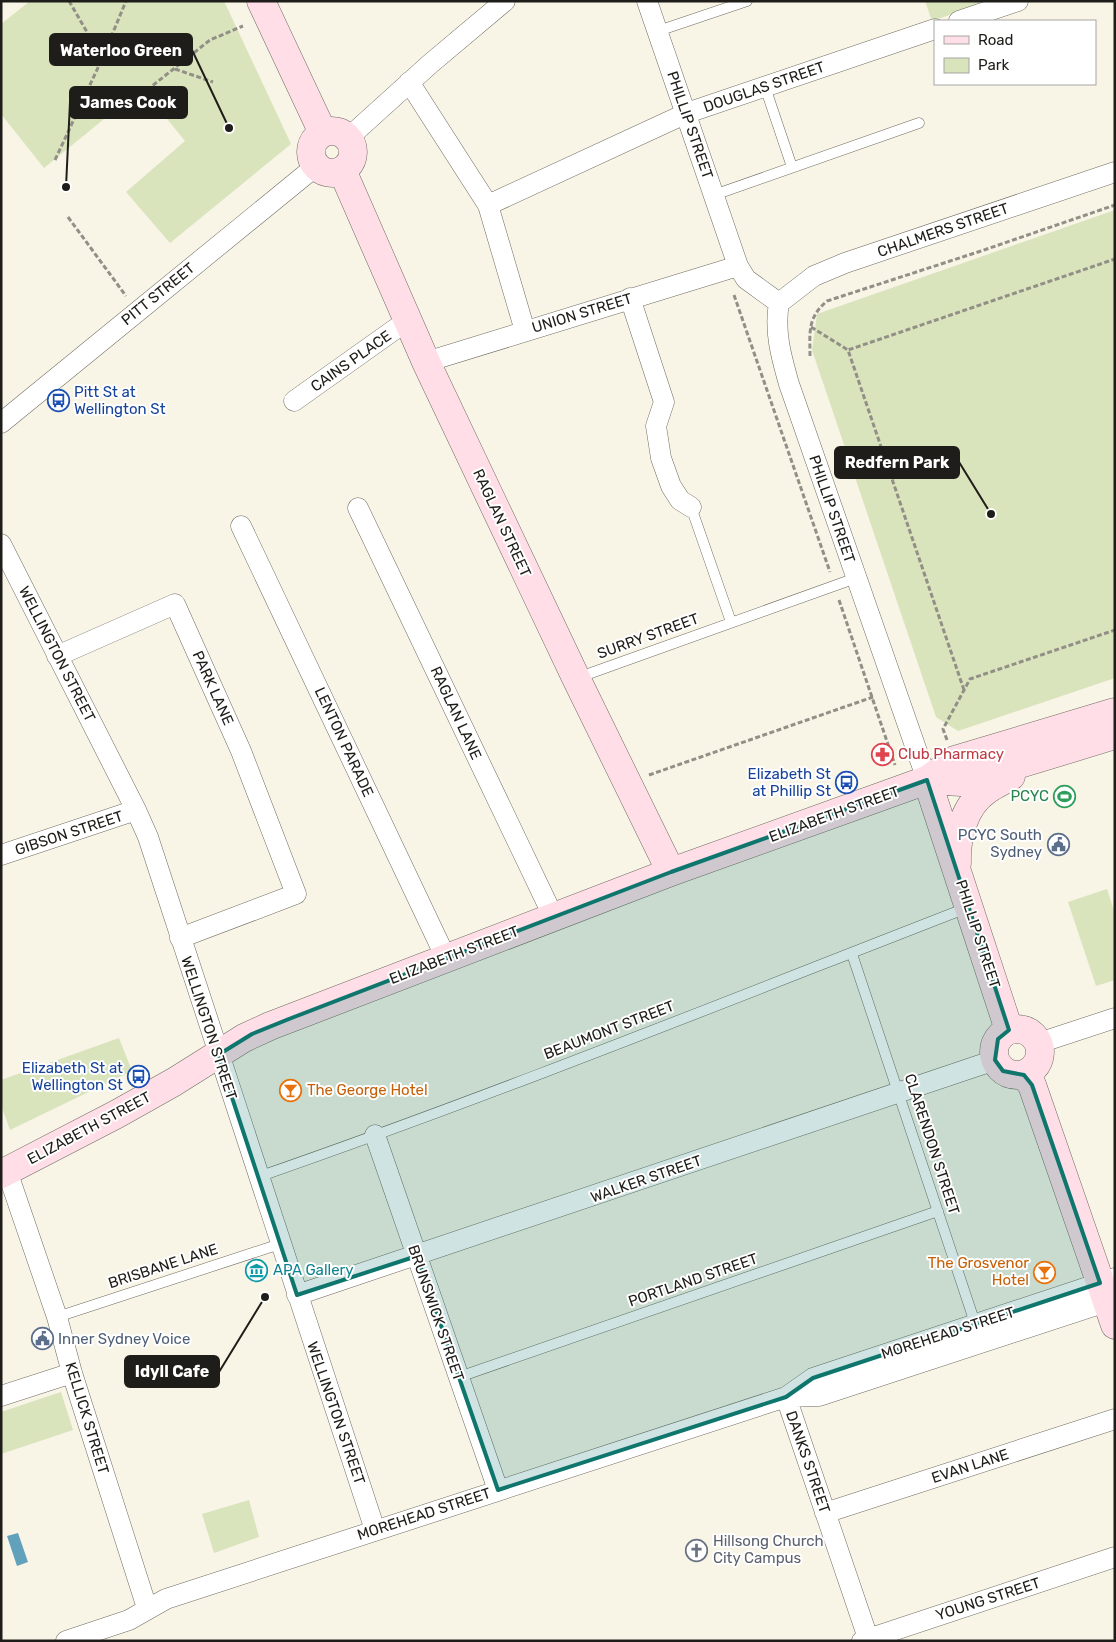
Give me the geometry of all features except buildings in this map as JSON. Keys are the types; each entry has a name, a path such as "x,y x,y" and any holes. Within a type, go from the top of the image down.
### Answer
{"street":[{"path":"261,1 335,136 351,145 352,159 342,170 331,173 316,166 312,160 311,148 317,137 335,136 408,82 505,1"},
{"name":"PHILLIP STREET","path":"647,1 714,195 732,268 779,303 776,318 782,362 927,780 1009,1030"},
{"path":"962,20 1018,1"},
{"name":"DOUGLAS STREET","path":"488,205 687,114 934,29"},
{"path":"408,82 488,205 525,331"},
{"name":"PITT STREET","path":"1,423 316,166"},
{"name":"RAGLAN STREET","path":"342,170 426,362 576,678 671,872"},
{"name":"CHALMERS STREET","path":"779,303 814,276 846,263 1115,172"},
{"name":"UNION STREET","path":"426,362 732,268"},
{"path":"630,298 664,402 656,426 661,458 671,486 680,500 691,507"},
{"name":"CAINS PLACE","path":"294,401 408,320"},
{"name":"RAGLAN LANE","path":"358,508 554,918"},
{"name":"LENTON PARADE","path":"241,526 446,958"},
{"name":"WELLINGTON STREET","path":"1,544 148,837 375,1530"},
{"name":"PARK LANE","path":"57,656 175,604 241,751 296,894 180,938"},
{"name":"ELIZABETH STREET","path":"4,1172 158,1091 252,1034 671,872 927,780 955,760 1115,712"},
{"name":"ELIZABETH STREET","path":"927,780 961,782 1115,735"},
{"path":"958,872 959,832 974,803 985,791 1038,758"},
{"name":"GIBSON STREET","path":"1,855 136,810"},
{"path":"1039,1043 1115,1018"},
{"path":"1016,1028 1030,1032 1039,1043 1041,1050 1037,1066 1024,1075 1010,1074 1003,1071 995,1060 995,1045 998,1039 1009,1030 1016,1028"},
{"name":"WALKER STREET","path":"297,1295 995,1060"},
{"path":"1024,1075 1032,1085 1110,1297"},
{"name":"BRUNSWICK STREET","path":"376,1135 498,1490"},
{"name":"KELLICK STREET","path":"4,1172 57,1317 72,1373 147,1608"},
{"name":"MOREHEAD STREET","path":"66,1641 129,1620 147,1608 166,1599 375,1530 786,1397 819,1396 979,1334 1110,1297"},
{"path":"1,1396 72,1373"},
{"name":"DANKS STREET","path":"786,1397 866,1640"},
{"name":"EVAN LANE","path":"825,1514 1115,1418"},
{"name":"YOUNG STREET","path":"866,1640 1115,1557"}],"lane":[{"path":"658,31 747,1"},
{"path":"765,87 792,168"},
{"path":"714,195 919,123"},
{"path":"691,507 731,622"},
{"name":"SURRY STREET","path":"576,678 856,578"},
{"name":"BEAUMONT STREET","path":"258,1177 376,1135 852,954 970,907"},
{"name":"CLARENDON STREET","path":"852,954 979,1334"},
{"name":"PORTLAND STREET","path":"459,1377 938,1211"},
{"name":"BRISBANE LANE","path":"57,1317 280,1244"}],"path":[{"path":"69,1 102,59"},
{"path":"55,160 102,59 126,1"},
{"path":"147,90 210,40 243,26"},
{"path":"174,68 213,82"},
{"path":"810,356 810,326 815,311 827,301 981,251 1115,204"},
{"path":"68,217 137,311"},
{"path":"848,350 1115,259"},
{"name":"PHILLIP STREET","path":"732,268 834,586 895,764"},
{"path":"810,326 848,350 964,690"},
{"path":"955,760 942,729 970,679 1115,630"},
{"path":"628,782 873,697"}],"highlighted area":[{"path":"927,780 1009,1030 998,1039 995,1060 1003,1071 1024,1075 1032,1085 1100,1283 813,1378 786,1397 498,1490 417,1256 297,1295 218,1055 252,1034 294,1017 671,872"}],"green space":[{"path":"30,1 224,1 291,144 170,243 126,192 185,141 142,88 44,168 1,114 1,24"},
{"path":"925,1 980,1 981,4 932,21"},
{"path":"1115,210 1115,678 958,731 936,717 812,350 817,314"},
{"path":"1107,889 1115,914 1115,980 1096,986 1068,902"},
{"path":"119,1038 132,1071 10,1130 1,1105 1,1080"},
{"path":"61,1392 73,1430 1,1454 1,1412"},
{"path":"249,1500 259,1537 214,1553 202,1514"}],"water":[{"path":"18,1533 28,1562 17,1566 7,1536"}],"place":[{"name":"Waterloo Green","path":"229,128"},
{"name":"James Cook","path":"66,187"},
{"name":"Pitt St at Wellington St","path":"58,401"},
{"name":"Redfern Park","path":"991,514"},
{"name":"Club Pharmacy","path":"882,754"},
{"name":"Elizabeth St at Phillip St","path":"847,783"},
{"name":"PCYC","path":"1065,796"},
{"name":"PCYC South Sydney","path":"1058,844"},
{"name":"Elizabeth St at Wellington St","path":"139,1077"},
{"name":"The George Hotel","path":"291,1090"},
{"name":"APA Gallery","path":"257,1270"},
{"name":"The Grosvenor Hotel","path":"1045,1272"},
{"name":"Idyll Cafe","path":"265,1297"},
{"name":"Inner Sydney Voice","path":"42,1339"},
{"name":"Hillsong Church City Campus","path":"697,1550"}]}
